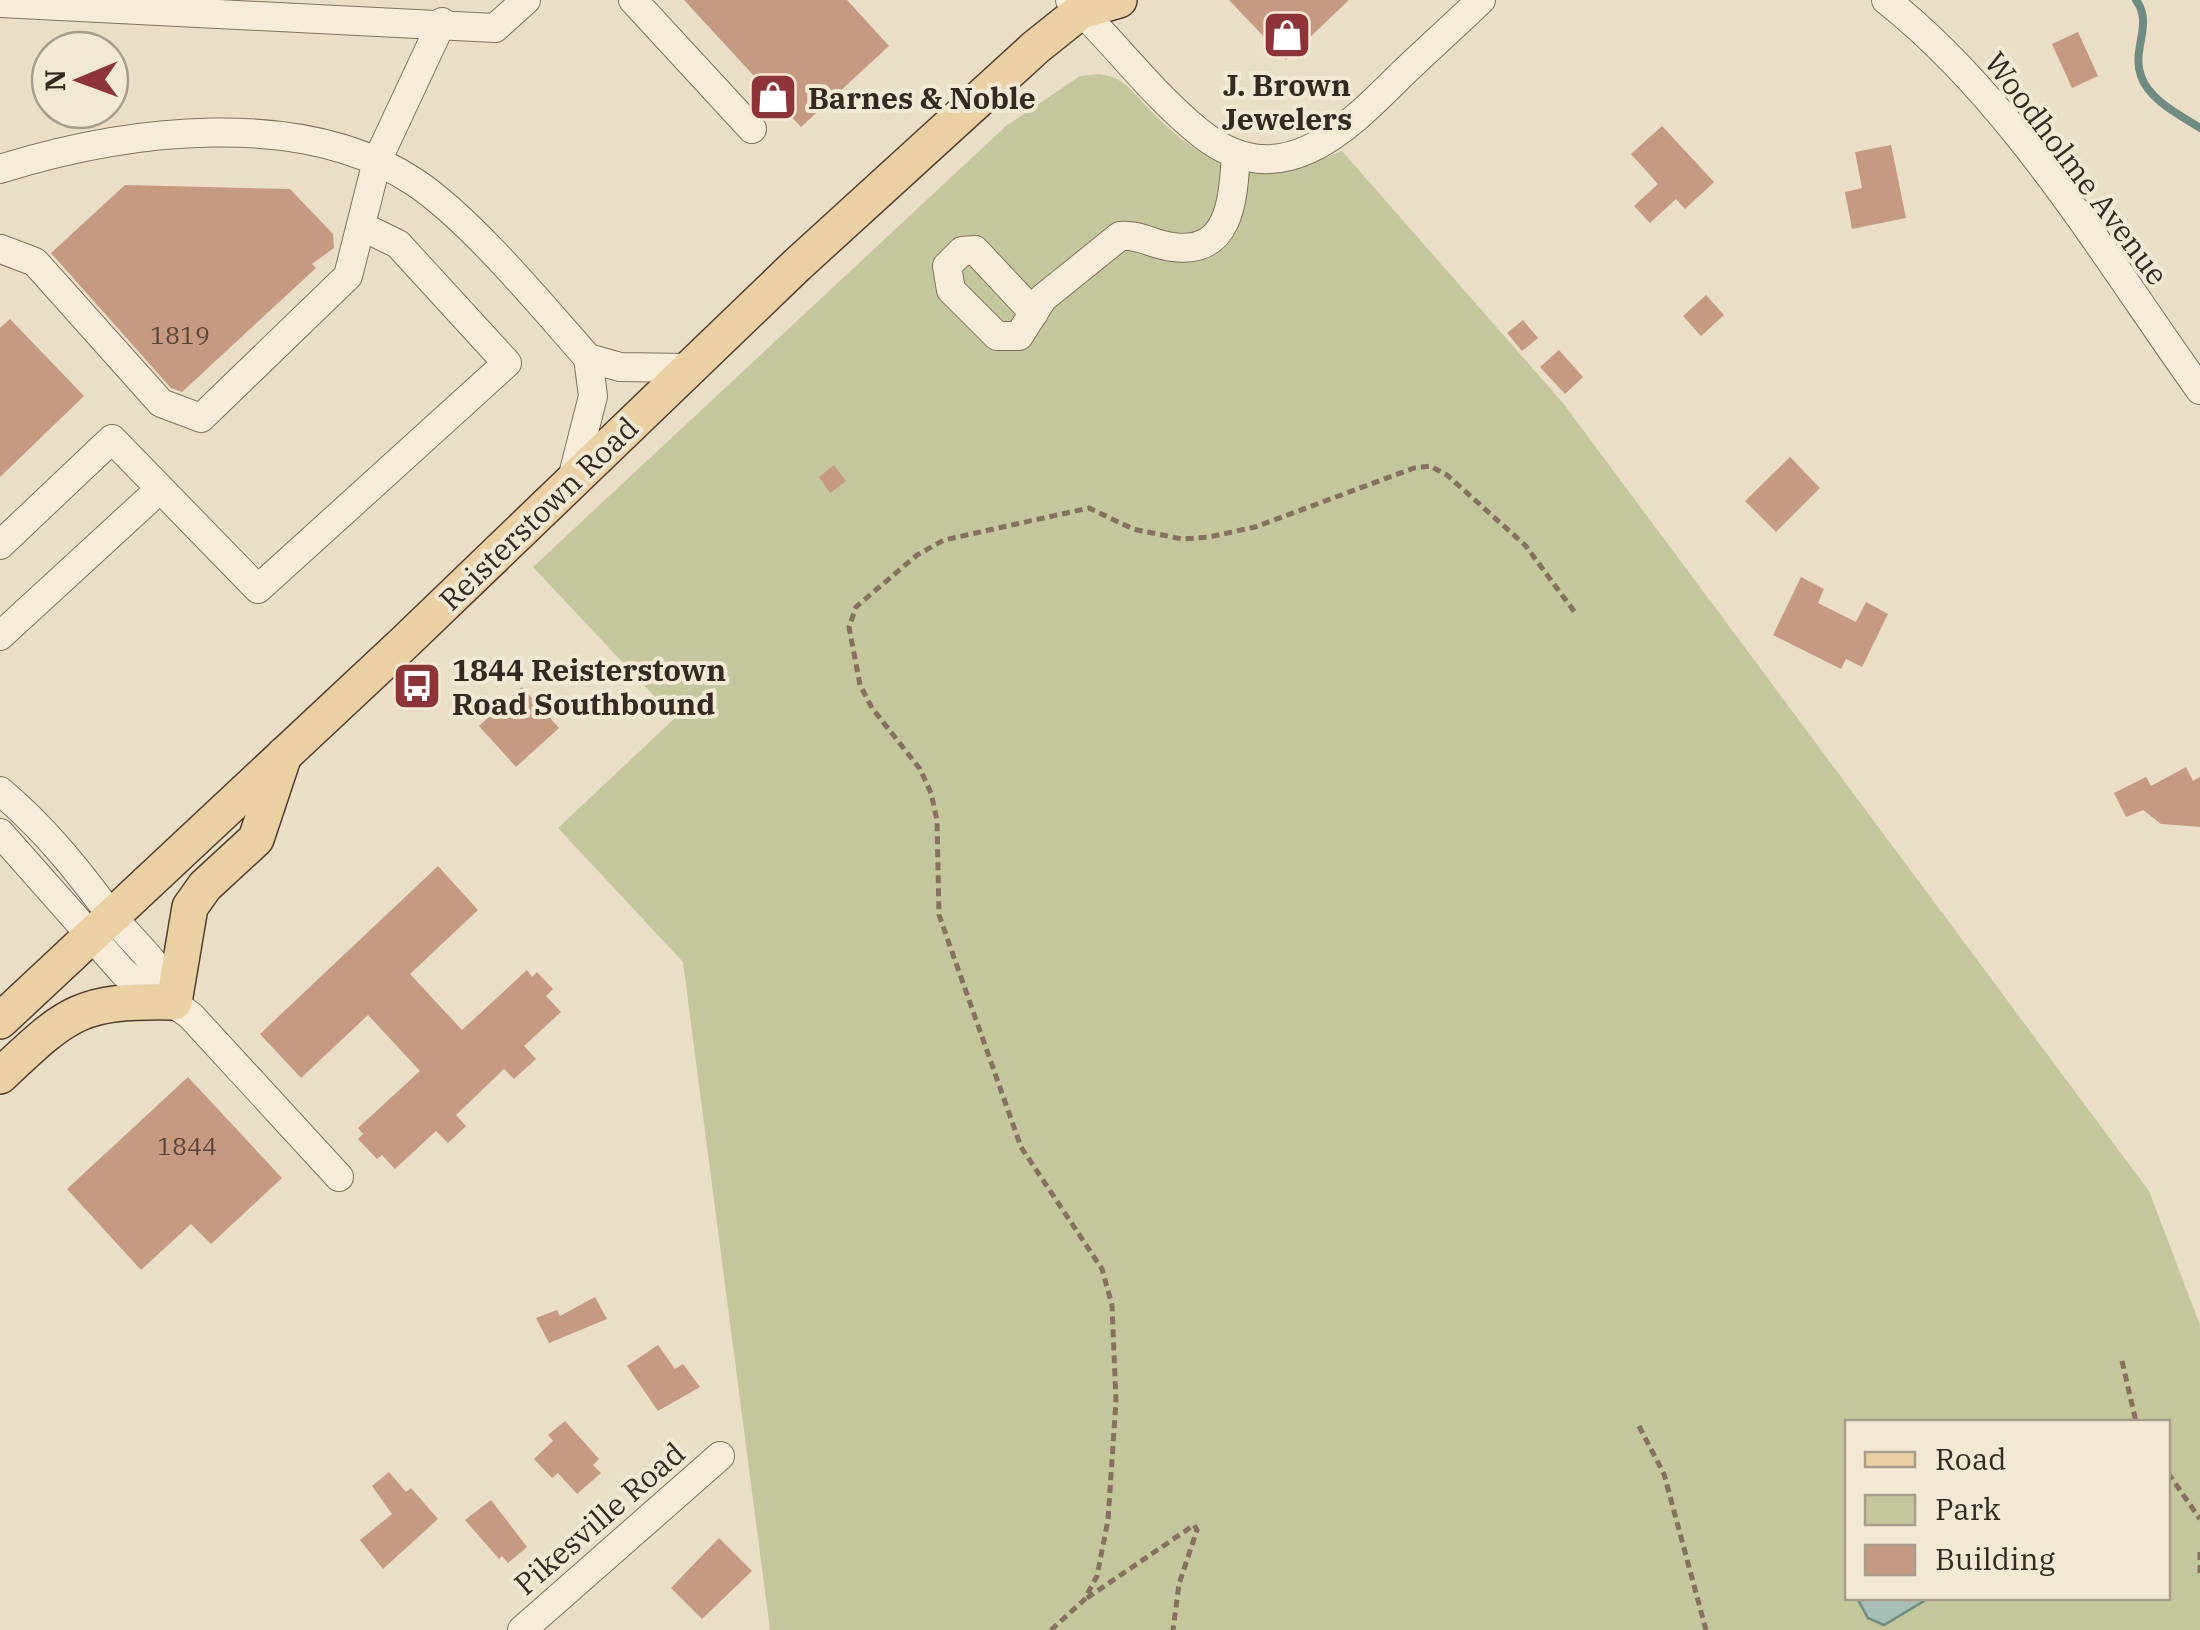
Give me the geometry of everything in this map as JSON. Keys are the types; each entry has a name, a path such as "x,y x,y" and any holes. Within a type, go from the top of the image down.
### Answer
{"main road":[{"name":"Reisterstown Road","path":"0,1020 688,368 1079,4 1118,0"},
{"path":"0,1076 44,1034 90,1006 174,1002 190,907 205,886 256,838 285,751"}],"street":[{"path":"0,3 442,22 495,28 526,0"},
{"path":"633,0 752,128"},
{"path":"1079,4 1197,130 1236,154 1296,156 1340,134 1481,0"},
{"name":"Woodholme Avenue","path":"1886,0 1967,72 2200,390"},
{"path":"0,249 35,262 160,402 201,418 340,286 353,264 376,161 442,22"},
{"path":"0,169 55,152 163,135 312,140 376,161 420,186 449,210 588,358 620,367 688,368"},
{"path":"1034,313 975,250 962,251 952,259 947,277 951,290 997,336 1019,336 1034,313 1043,298 1076,267 1120,236 1134,234 1173,248 1208,242 1229,218 1236,154"},
{"path":"0,545 112,439 258,589 507,363 398,244 361,226"},
{"path":"572,479 593,396 588,358"},
{"path":"0,636 160,489"},
{"path":"0,791 34,820 82,872 101,924 144,991 174,1002 339,1177"},
{"path":"0,833 101,924"},
{"name":"Pikesville Road","path":"522,1630 720,1456"}],"path":[{"path":"1084,1600 1097,1576 1108,1520 1116,1400 1112,1306 1102,1268 1021,1147 952,961 939,915 937,820 931,792 920,768 872,708 860,684 849,627 856,607 917,556 966,534 1089,508 1133,529 1182,539 1209,536 1255,526 1414,468 1430,466 1447,475 1526,545 1576,614"},
{"path":"2122,1361 2136,1420"},
{"path":"1639,1426 1664,1474 1706,1630"},
{"path":"2170,1476 2200,1519"},
{"path":"1051,1630 1084,1600 1194,1526 1197,1530 1179,1584 1173,1630"},
{"path":"2200,1552 2200,1574"}],"green space":[{"path":"1099,74 1121,82 1193,148 1237,168 1284,169 1342,151 1563,403 2149,1191 2200,1325 2200,1630 770,1630 683,962 558,828 675,718 533,567 1006,126 1080,76"}],"water":[{"path":"1858,1600 1926,1600 1884,1625 1868,1618"}],"building":[{"path":"684,0 847,0 889,46 801,127"},
{"name":"J. Brown Jewelers","path":"1229,0 1349,0 1286,60"},
{"path":"2078,32 2098,76 2072,88 2052,44"},
{"path":"1662,126 1714,182 1685,209 1676,199 1650,223 1634,206 1658,184 1631,154"},
{"path":"1891,145 1906,218 1852,229 1845,192 1862,188 1855,152"},
{"path":"125,185 290,189 333,234 334,248 312,264 316,268 182,392 171,388 51,253"},
{"path":"1706,295 1724,315 1701,336 1683,316"},
{"path":"10,319 84,396 0,477 0,328"},
{"path":"1523,320 1538,338 1522,351 1507,333"},
{"path":"1559,350 1583,377 1565,394 1540,367"},
{"path":"1790,457 1820,488 1776,532 1745,501"},
{"path":"834,465 846,481 830,493 819,477"},
{"path":"1801,577 1824,589 1818,603 1856,622 1866,602 1888,614 1862,667 1846,659 1841,669 1773,635"},
{"path":"522,687 559,728 516,767 479,726"},
{"path":"2186,767 2193,781 2200,777 2200,827 2161,824 2143,810 2126,817 2114,793 2146,777 2151,786"},
{"path":"438,866 478,910 410,974 462,1030 527,970 532,977 537,972 553,989 546,996 561,1012 524,1046 536,1059 514,1079 504,1069 456,1115 466,1126 448,1143 436,1131 395,1169 382,1155 377,1159 358,1139 363,1134 358,1128 420,1071 368,1015 301,1078 260,1034"},
{"path":"188,1077 282,1178 211,1244 191,1224 141,1270 67,1189"},
{"path":"595,1297 607,1319 549,1343 536,1318 557,1310 560,1316"},
{"path":"658,1345 675,1369 683,1364 700,1387 658,1411 627,1366"},
{"path":"565,1421 599,1459 593,1465 601,1473 577,1494 558,1473 552,1478 534,1459 553,1441 548,1435"},
{"path":"389,1472 406,1492 411,1488 438,1519 383,1569 360,1540 392,1514 372,1486"},
{"path":"491,1500 527,1547 508,1563 502,1556 499,1559 465,1520"},
{"path":"719,1538 752,1571 702,1619 671,1588"}],"waterway":[{"path":"2136,0 2143,18 2139,66 2145,85 2166,106 2200,128"}],"place":[{"name":"J. Brown Jewelers","path":"1287,35"},
{"name":"Barnes & Noble","path":"773,97"},
{"name":"1844 Reisterstown Road Southbound","path":"417,686"}]}
